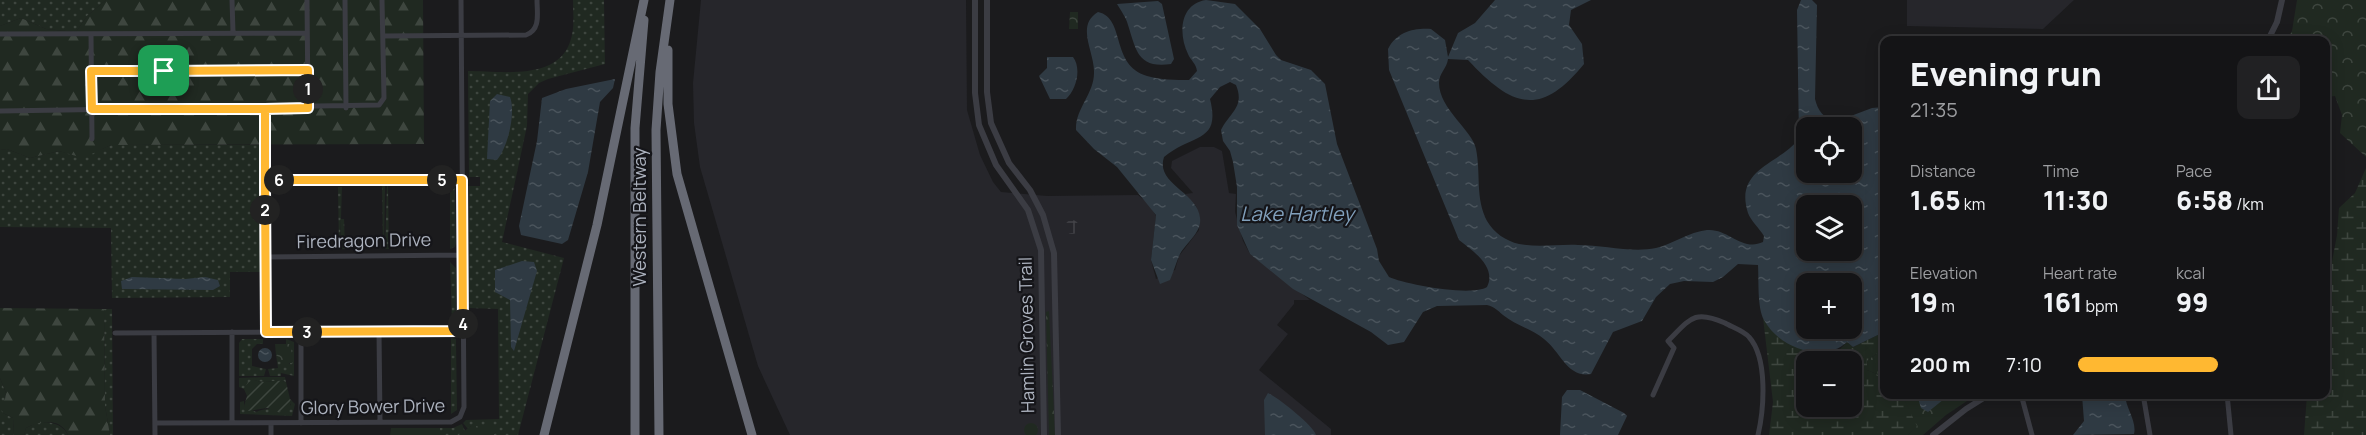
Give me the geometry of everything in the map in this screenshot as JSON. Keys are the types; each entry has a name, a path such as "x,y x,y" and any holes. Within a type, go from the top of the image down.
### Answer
{"highway":[{"path":"544,435 597,225 645,0"},
{"name":"Western Beltway","path":"635,435 635,128 645,0"},
{"name":"Western Beltway","path":"659,435 656,130 660,72 670,0"},
{"path":"668,11 668,104 677,174 752,432"}],"street":[{"path":"232,0 233,32"},
{"path":"307,0 308,108"},
{"path":"345,0 346,108"},
{"path":"0,111 346,108 379,105 384,98 382,0"},
{"name":"Glory Bower Drive","path":"155,423 451,422 460,417 464,407 461,0"},
{"path":"383,36 531,33 537,23 537,0"},
{"name":"Hamlin Groves Trail","path":"975,0 975,93 979,125 996,165 1021,199 1032,221 1041,250 1044,435"},
{"name":"Hamlin Groves Trail","path":"987,0 987,92 991,123 1009,163 1030,190 1043,215 1054,253 1058,435"},
{"path":"2270,36 2277,22 2282,0"},
{"path":"0,34 307,33"},
{"path":"91,34 92,139"},
{"path":"91,71 308,70"},
{"path":"265,109 266,332"},
{"path":"265,180 462,180"},
{"name":"Firedragon Drive","path":"266,257 462,255"},
{"path":"1043,294 1055,293"},
{"path":"1653,395 1674,348 1668,341 1695,316 1706,315 1748,336 1759,353 1764,400 1758,435"},
{"path":"115,333 463,331"},
{"path":"232,332 232,423"},
{"path":"301,332 302,423"},
{"path":"379,332 380,422"},
{"path":"154,333 155,435"},
{"path":"1933,435 1982,399"},
{"path":"2022,399 2032,435"},
{"path":"2144,399 2150,435"},
{"path":"2227,399 2231,435"},
{"path":"271,423 271,435"}],"shaded area":[{"path":"701,0 966,0 967,110 980,155 993,182 1001,192 1047,196 1138,195 1150,205 1156,216 1151,260 1156,279 1175,270 1179,256 1199,230 1196,206 1185,194 1193,193 1171,168 1172,161 1200,147 1214,147 1222,151 1229,193 1236,194 1235,212 1243,241 1250,254 1310,300 1294,300 1294,304 1277,325 1288,334 1259,370 1331,429 1331,435 790,435 758,366 700,167 694,123 693,83"},
{"path":"1907,0 2074,0 2043,29 1907,26"},
{"path":"1072,220 1077,222 1079,227 1077,232 1072,234 1067,232 1065,227 1067,222"}],"green space":[{"path":"0,0 106,0 87,16 76,32 46,29 21,18 0,26"},
{"path":"106,0 423,0 424,144 111,145 83,158 59,151 30,158 7,149 0,150 0,26 21,18 46,29 76,32 87,16"},
{"path":"573,0 604,0 605,64 548,79 539,83 528,94 527,126 502,242 564,258 518,435 493,435 496,432 471,426 468,429 463,423 466,420 499,419 498,309 469,308 469,186 480,186 480,177 469,177 468,71 526,71 553,63 563,54 572,37"},
{"path":"2297,0 2366,0 2366,157 2340,133 2342,115 2335,96 2330,96 2330,36 2289,36"},
{"path":"1070,12 1078,12 1078,29 1069,29"},
{"path":"111,145 259,145 260,272 230,272 230,297 112,298 111,228 0,227 0,150 7,149 30,158 59,151 83,157"},
{"path":"2366,168 2366,435 2304,435 2307,399 2330,399 2330,272 2339,208 2355,193"},
{"path":"382,186 385,186 384,249 383,249"},
{"path":"387,186 389,249 385,249"},
{"path":"450,186 455,187 456,243 455,247 450,249"},
{"path":"338,187 342,187 340,249 339,249"},
{"path":"343,187 345,249 341,249 341,219 344,219"},
{"path":"450,262 456,268 456,323 452,325"},
{"path":"0,308 104,309 105,406 110,435 68,435 60,425 43,422 26,428 24,435 14,435 13,418 3,413 0,406 6,393 0,378"},
{"path":"104,309 112,309 113,435 110,435 105,406"},
{"path":"1049,311 1055,435 1049,435 1046,312"},
{"path":"1763,318 1771,330 1838,351 1847,342 1853,347 1880,334 1880,351 1867,361 1867,370 1880,375 1880,399 1904,399 1918,426 1908,435 1769,435 1773,402"},
{"path":"451,338 456,339 457,410 451,414"},
{"path":"242,339 263,339 263,344 257,344 252,349 252,366 266,369 264,376 239,376 239,343"},
{"path":"286,339 294,342 294,376 281,373 281,376 270,376 268,369 278,368 276,355 290,364 291,344 286,344"},
{"path":"275,344 291,344 292,363 285,363 276,355"},
{"path":"1880,351 1880,375 1867,370 1867,361"},
{"path":"285,377 286,382 255,380 244,389 239,387 239,378"},
{"path":"0,378 6,393 3,413 13,418 14,435 0,435"},
{"path":"255,380 286,382 291,403 289,408 279,412 267,408 248,411 244,406 247,396 244,389 248,382"},
{"path":"290,399 295,404 292,416 240,414 240,402 244,401 244,406 256,412 291,405"},
{"path":"1904,399 1970,399 1946,415 1923,435 1908,435 1917,426"},
{"path":"38,422 59,426 68,435 24,435 26,428"},
{"path":"1031,423 1037,427 1036,435 1026,435 1024,430 1026,425"},
{"path":"462,424 465,431 459,435 440,435 440,428 453,428"},
{"path":"471,426 494,426 496,432 493,435 459,435"},
{"path":"391,428 440,428 440,435 390,435"}],"water":[{"name":"Lake Hartley","path":"1206,0 1235,4 1260,29 1281,60 1311,70 1325,84 1337,144 1377,249 1379,261 1389,277 1422,286 1467,291 1479,290 1487,287 1489,273 1482,260 1459,240 1389,70 1388,49 1406,32 1431,29 1445,40 1448,57 1458,33 1475,23 1495,0 1591,0 1571,10 1569,25 1582,44 1584,64 1554,93 1540,99 1526,100 1512,96 1498,88 1468,60 1448,59 1439,79 1440,93 1444,102 1474,142 1481,204 1487,221 1501,236 1519,244 1647,249 1707,230 1722,232 1748,244 1763,242 1764,236 1748,213 1745,198 1752,177 1796,142 1796,183 1862,183 1862,117 1848,117 1880,107 1880,334 1853,347 1847,342 1830,351 1808,351 1791,345 1771,330 1764,320 1759,301 1758,265 1738,264 1713,282 1684,281 1670,284 1656,297 1642,321 1613,332 1591,374 1576,372 1544,339 1487,305 1437,306 1423,312 1404,342 1388,345 1371,332 1293,289 1250,254 1237,225 1237,187 1233,162 1230,151 1223,141 1221,130 1239,99 1236,85 1230,82 1220,87 1210,99 1212,123 1208,130 1202,136 1164,157 1163,166 1166,174 1198,209 1200,223 1199,228 1180,254 1170,280 1160,284 1151,260 1156,215 1117,167 1094,149 1076,130 1076,122 1093,81 1094,65 1087,32 1091,18 1098,12 1107,16 1128,62 1135,70 1157,78 1189,80 1197,71 1183,37 1182,29 1186,13 1197,3"},
{"name":"Lake Hartley","path":"1801,0 1812,0 1817,5 1815,99 1826,117 1799,117 1797,10"},
{"path":"1158,1 1162,4 1174,59 1171,64 1151,63 1140,55 1133,42 1126,19 1117,4"},
{"path":"1047,57 1073,57 1076,62 1077,79 1066,99 1050,99 1039,76 1047,68"},
{"path":"615,79 613,88 600,102 588,172 568,240 562,244 521,235 519,226 537,141 542,98 566,89"},
{"path":"497,94 510,97 512,111 508,138 497,160 487,159 490,101"},
{"path":"522,261 534,262 537,271 514,351 511,347 510,300 495,292 495,270"},
{"path":"132,277 185,279 205,277 218,280 220,286 213,290 122,289 121,281"},
{"path":"265,348 270,350 272,355 270,360 265,362 260,360 258,355 260,350"},
{"path":"1567,390 1580,390 1624,413 1627,416 1618,435 1560,435 1562,397"},
{"path":"1268,393 1302,418 1316,435 1265,435 1264,400"},
{"path":"1918,399 1944,399 1928,412 1921,408"},
{"path":"2082,399 2126,399 2134,424 2134,434 2073,435 2084,421"}],"route":[{"path":"164,71 91,71 92,109 265,109 265,180 462,180 463,331 266,332 265,188 265,180 265,109 308,108 308,70 164,71"}]}
